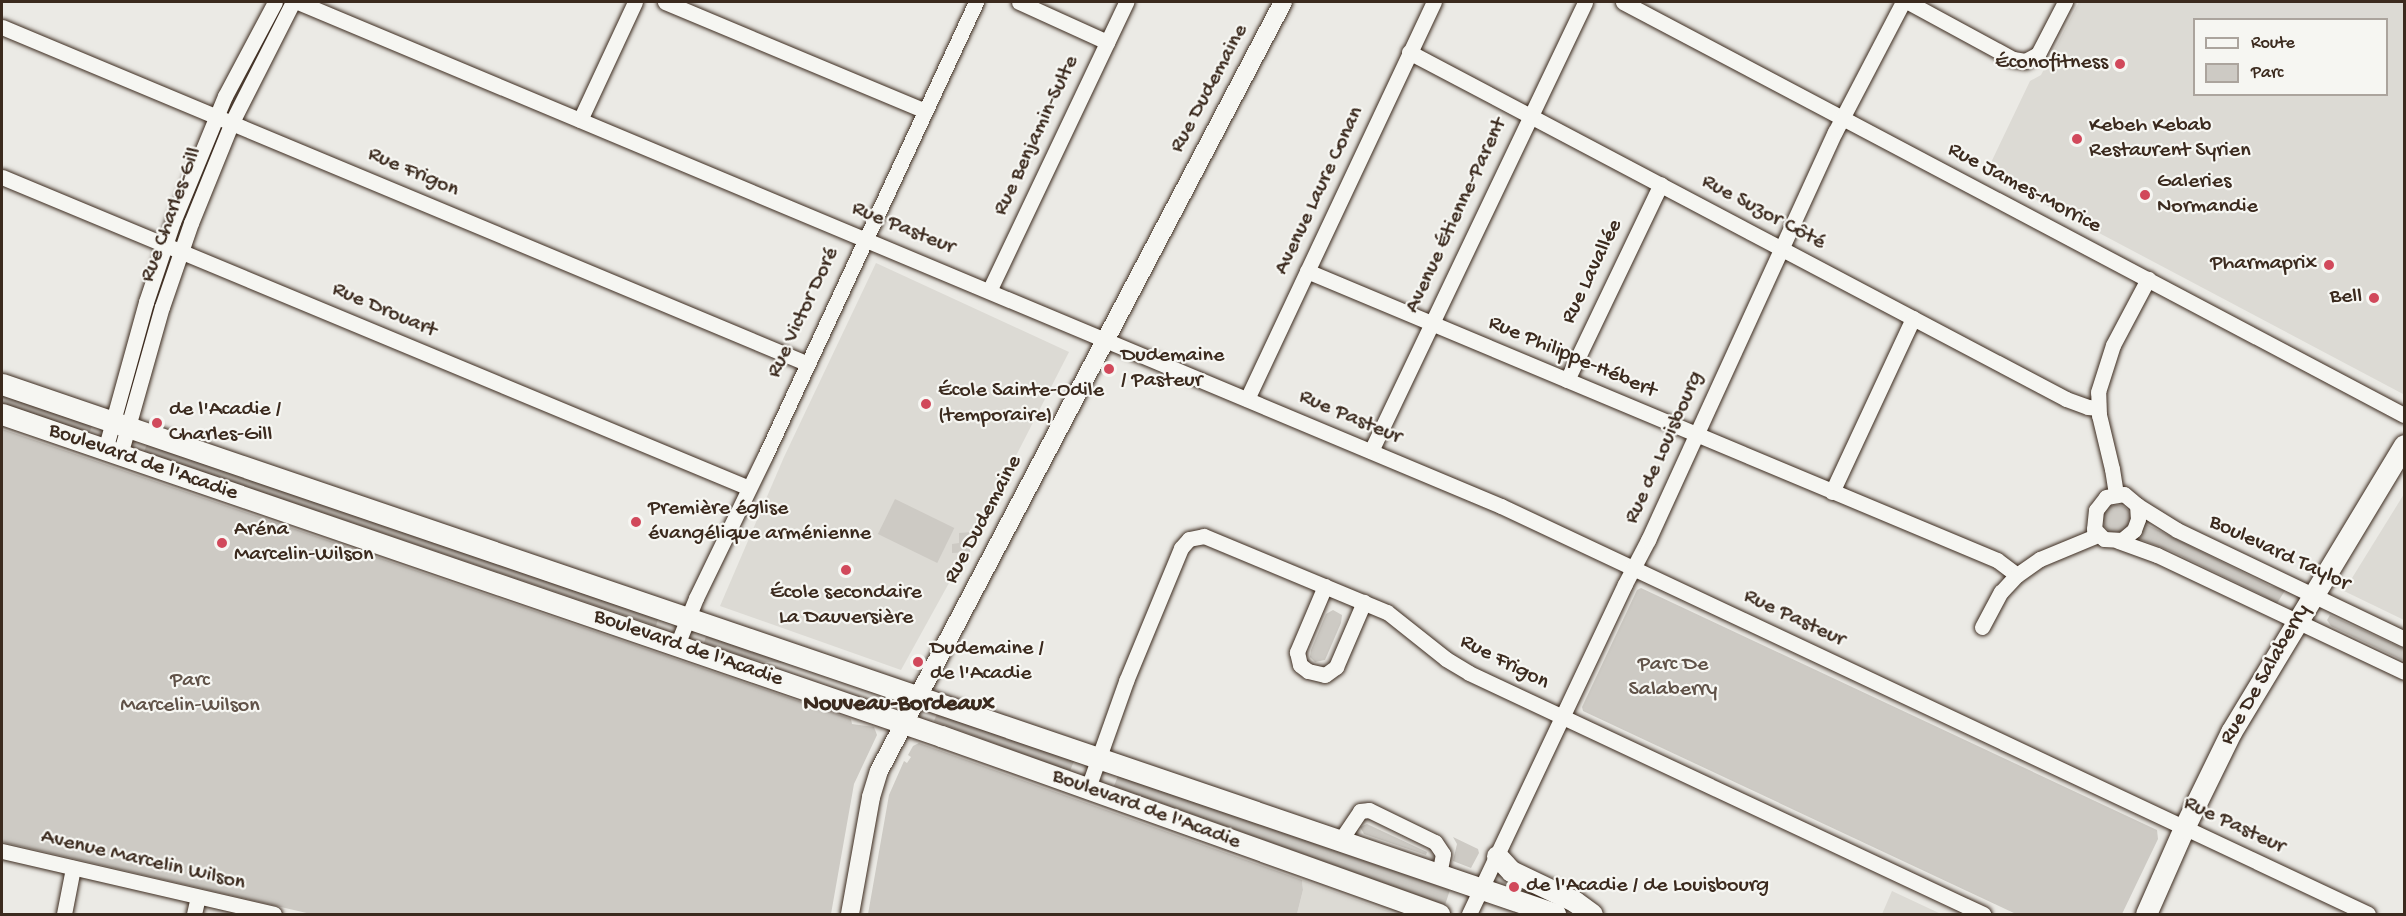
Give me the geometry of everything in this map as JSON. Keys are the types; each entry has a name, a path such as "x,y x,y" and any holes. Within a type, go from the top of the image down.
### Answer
{"main road":[{"name":"Boulevard de l'Acadie","path":"2,384 1556,915"},
{"name":"Boulevard de l'Acadie","path":"2,414 903,723 1439,915"},
{"name":"Rue De Salaberry","path":"2146,915 2184,828 2231,732 2296,620 2404,445"},
{"path":"1497,856 1511,871 1574,901 1592,915"}],"street":[{"name":"Rue Charles-Gill","path":"121,424 165,245 216,116 275,2"},
{"name":"Rue Charles-Gill","path":"112,452 181,251 232,122 293,2"},
{"name":"Rue Pasteur","path":"298,2 1501,506 2368,915"},
{"path":"580,120 635,2"},
{"path":"665,2 925,111"},
{"name":"Rue Victor Doré","path":"677,645 687,618 976,2"},
{"path":"1019,2 1107,42"},
{"name":"Rue Benjamin-Sulte","path":"990,290 1126,2"},
{"name":"Rue Dudemaine","path":"850,915 871,797 879,771 1283,2"},
{"name":"Avenue Laure Conan","path":"1247,399 1434,2"},
{"name":"Avenue Étienne-Parent","path":"1371,451 1585,2"},
{"name":"Rue James-Morrice","path":"1623,2 2404,415"},
{"name":"Rue de Louisbourg","path":"1469,915 1842,118 1903,2"},
{"path":"1908,2 2013,58 2025,61 2034,57 2040,50 2065,2"},
{"name":"Rue Frigon","path":"2,27 806,363"},
{"name":"Rue Suzor Côté","path":"1409,52 2066,399 2088,408 2098,408"},
{"name":"Rue Drouart","path":"2,177 749,488"},
{"name":"Rue Lavallée","path":"1567,380 1661,184"},
{"name":"Rue Philippe-Hébert","path":"1307,271 1996,560 2017,575"},
{"path":"2116,494 2098,408 2100,384 2109,354 2148,279"},
{"path":"1832,492 1913,318"},
{"path":"2118,541 2126,538 2134,530 2138,519 2137,505 2128,496 2116,494 2103,499 2096,510 2093,524 2098,536 2157,555 2404,672"},
{"name":"Boulevard Taylor","path":"2137,505 2177,530 2404,639"},
{"name":"Rue Frigon","path":"1088,788 1132,666 1181,548 1189,539 1196,536 1208,537 1392,615 1458,668 1983,915"},
{"path":"1982,627 2001,592 2017,575 2040,559 2098,536"},
{"path":"1325,586 1297,652 1299,665 1308,671 1325,675 1336,668 1364,602"},
{"path":"1340,841 1360,811 1369,810 1435,842 1443,854 1439,874"},
{"name":"Avenue Marcelin Wilson","path":"2,851 274,915"},
{"path":"64,915 73,868"},
{"path":"194,915 198,897"}],"shaded area":[{"path":"2079,2 2404,2 2403,394 1986,173 2030,81 2041,75"},
{"path":"876,263 1069,352 976,534 901,670 720,606 784,457"},
{"path":"2404,494 2404,620 2344,591"},
{"path":"1302,880 1396,914 1297,914 1303,890"},
{"path":"1892,891 1941,914 1882,914"}],"green space":[{"path":"2,395 92,426 89,433 2,403"},
{"name":"Parc Marcelin-Wilson","path":"2,429 851,719 852,724 874,727 877,735 854,784 831,914 311,914 2,842"},
{"path":"147,444 658,619 656,626 144,452"},
{"path":"895,499 954,528 937,563 878,534"},
{"path":"2117,505 2127,509 2131,519 2127,529 2117,533 2107,529 2103,519 2107,509"},
{"path":"2144,523 2270,586 2286,589 2276,605 2264,596 2171,551 2139,539"},
{"path":"972,532 970,552 952,553 952,544 959,543 959,533"},
{"name":"Parc De Salaberry","path":"1641,588 2157,830 2158,839 2122,914 2016,914 1583,711 1582,707 1637,590"},
{"path":"1333,610 1342,615 1341,623 1325,660 1315,662 1310,657 1311,650 1326,614"},
{"path":"2330,615 2404,649 2404,661 2331,626 2327,620"},
{"path":"706,636 787,663 765,662 748,658 704,643"},
{"path":"937,714 1074,761 1070,771 934,721"},
{"path":"919,743 1302,880 1303,890 1297,914 868,914 889,795 904,761 907,763 913,746"},
{"path":"1118,776 1450,890 1445,905 1114,786"},
{"path":"1367,824 1427,852 1426,855 1364,834 1360,827"},
{"path":"1453,837 1478,849 1479,853 1471,868 1453,861 1457,844"}],"place":[{"name":"Éconofitness","path":"2120,64"},
{"name":"Kebeh Kebab Restaurent Syrien","path":"2077,139"},
{"name":"Galeries Normandie","path":"2145,195"},
{"name":"Pharmaprix","path":"2329,265"},
{"name":"Bell","path":"2374,298"},
{"name":"Dudemaine / Pasteur","path":"1109,369"},
{"name":"École Sainte-Odile (temporaire)","path":"926,404"},
{"name":"de l'Acadie / Charles-Gill","path":"157,423"},
{"name":"Première église évangélique arménienne","path":"636,522"},
{"name":"Aréna Marcelin-Wilson","path":"222,543"},
{"name":"École secondaire La Dauversière","path":"846,570"},
{"name":"Dudemaine / de l'Acadie","path":"918,662"},
{"name":"de l'Acadie / de Louisbourg","path":"1514,887"}],"district":[{"name":"Nouveau-Bordeaux","path":"899,705"}]}
